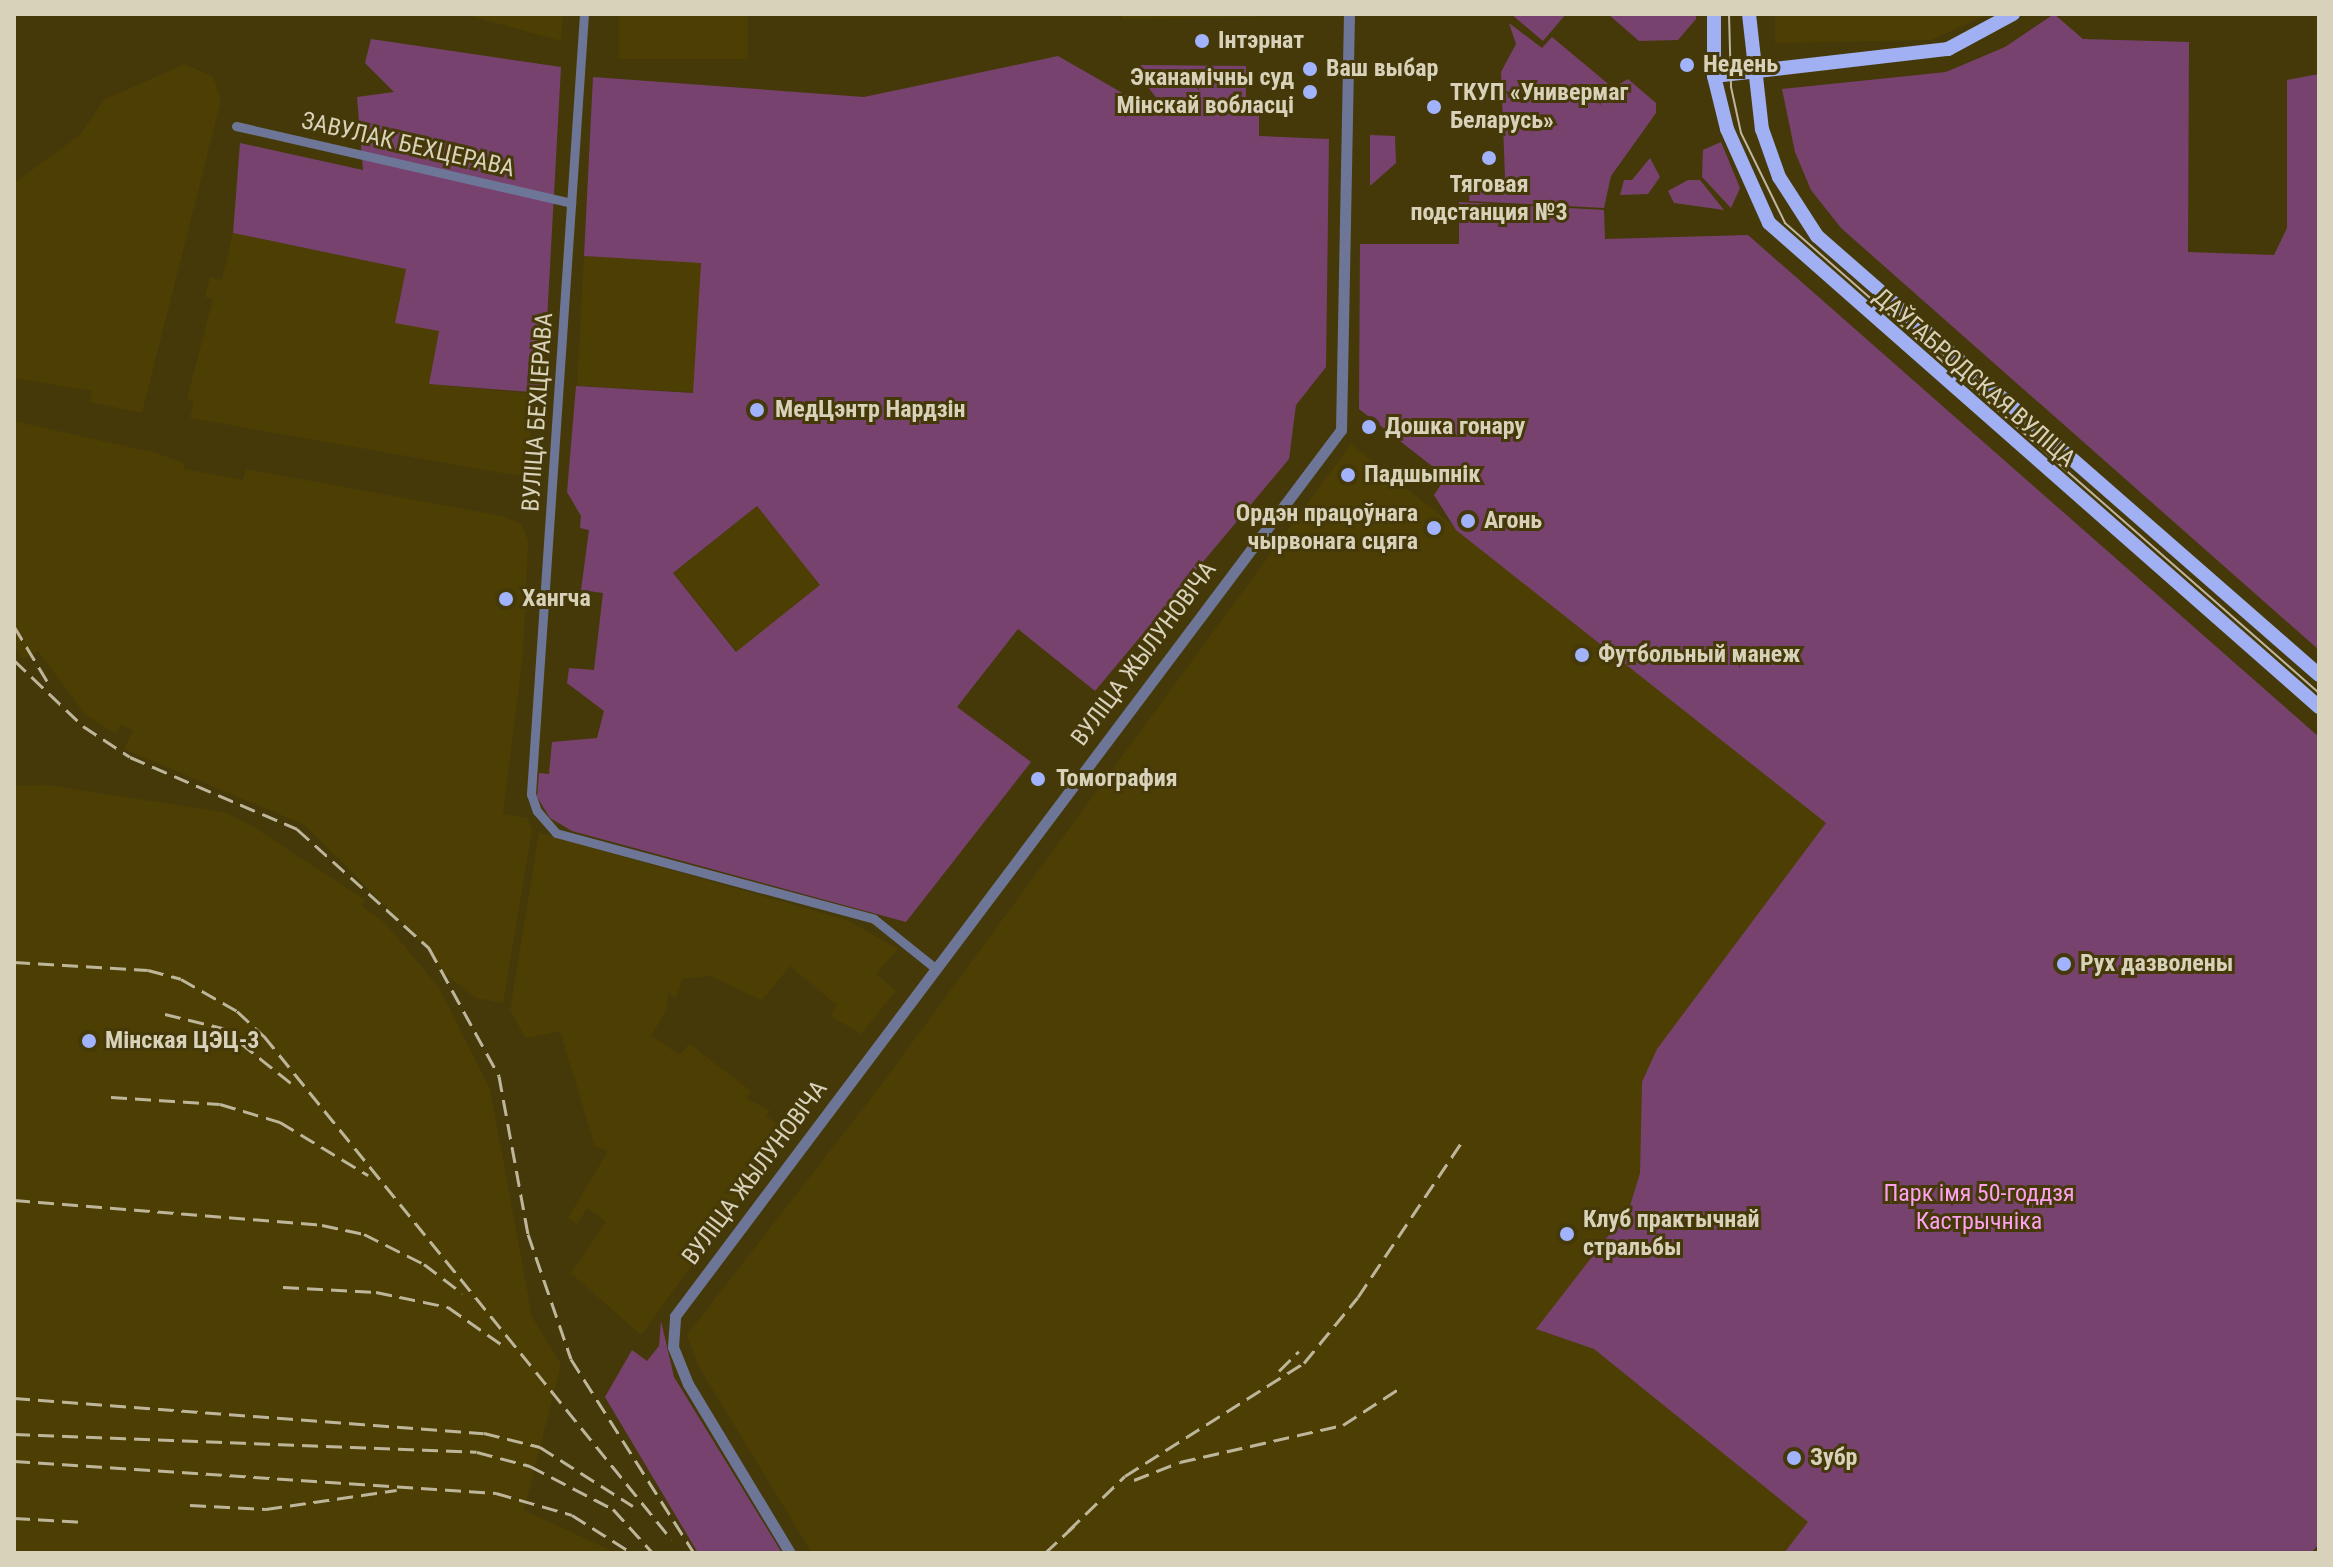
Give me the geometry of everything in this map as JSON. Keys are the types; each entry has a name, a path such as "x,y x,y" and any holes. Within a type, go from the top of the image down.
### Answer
{"main road":[{"name":"ДАЎГАБРОДСКАЯ ВУЛІЦА","path":"1714,14 1714,76 1745,180 1758,209 1788,245 2319,707"},
{"name":"ДАЎГАБРОДСКАЯ ВУЛІЦА","path":"1749,14 1751,71 1779,177 1835,255 2319,675"},
{"path":"1714,76 1948,49 2013,14"}],"street":[{"name":"ВУЛІЦА БЕХЦЕРАВА","path":"584,14 531,794 537,811 556,833 874,919 934,967"},
{"name":"ВУЛІЦА ЖЫЛУНОВІЧА","path":"790,1553 688,1384 673,1347 675,1316 934,967 1341,430 1349,14"},
{"name":"ЗАВУЛАК БЕХЦЕРАВА","path":"236,126 571,203"}],"shaded area":[{"path":"464,14 563,14 561,41 525,31"},
{"path":"619,14 748,14 748,59 619,59"},
{"path":"1122,14 1257,14 1257,17 1122,19"},
{"path":"1775,14 1989,14 1931,40 1775,43"},
{"path":"185,64 213,77 221,100 142,413 90,402 92,391 14,378 14,183 80,135 104,100"},
{"path":"233,233 406,269 397,310 439,331 430,384 534,394 526,477 190,418 194,401 187,399 213,299 205,297 210,277 222,280"},
{"path":"584,256 701,262 694,392 577,386"},
{"path":"14,421 156,453 184,463 184,469 243,480 246,469 502,516 522,525 528,541 523,654 503,814 527,818 532,829 503,1003 476,998 444,973 429,950 305,825 124,749 133,730 121,725 116,734 85,714 38,651 23,659 14,645"},
{"path":"1351,444 1826,823 1642,1082 1640,1173 1629,1209 1536,1329 1594,1349 1808,1522 1784,1553 812,1553 699,1367 687,1335 882,1084"},
{"path":"757,506 821,584 737,652 674,573"},
{"path":"46,785 223,812 249,824 365,900 362,906 386,924 439,988 490,1089 532,1317 561,1364 524,1510 616,1553 14,1553 14,786"},
{"path":"539,833 847,920 898,949 876,974 896,991 861,1034 831,1016 837,1005 790,966 762,1000 710,976 682,979 676,999 668,992 667,1009 651,1036 680,1055 689,1044 751,1091 747,1099 770,1110 766,1116 788,1132 641,1335 571,1273 606,1222 587,1208 577,1224 568,1218 608,1151 595,1146 560,1031 526,1038 510,1011"}],"green space":[{"path":"1511,14 1566,14 1543,41"},
{"path":"1608,14 1696,14 1696,19 1678,40 1639,41"},
{"path":"2054,14 2083,39 2189,42 2188,252 2274,255 2287,228 2287,80 2319,74 2319,650 1841,228 1811,190 1795,152 1782,89 1946,72 2005,47"},
{"path":"1509,23 1542,48 1552,37 1613,88 1628,79 1656,103 1656,113 1611,176 1604,208 1469,201 1471,177 1505,177 1501,72 1516,44"},
{"path":"371,39 561,67 543,393 429,384 439,331 395,323 406,269 233,233 240,143 363,170 357,97 394,92 365,63"},
{"path":"1058,56 1159,114 1168,113 1138,74 1141,65 1246,66 1246,115 1259,116 1259,136 1329,139 1326,367 1296,405 1289,459 1095,691 1018,629 957,707 1031,762 906,922 572,831 550,818 537,797 539,773 549,774 552,742 597,738 604,711 567,683 569,668 594,670 603,593 581,590 589,530 580,528 581,516 567,492 576,386 693,393 701,263 584,256 593,77 864,97","holes":["757,506 820,585 736,652 673,573"]},
{"path":"1370,135 1395,136 1396,163 1370,186"},
{"path":"1721,142 1740,188 1731,208 1702,177 1703,150"},
{"path":"1650,158 1660,177 1648,194 1620,195 1624,180 1632,180"},
{"path":"1688,180 1700,180 1724,210 1674,203 1668,191"},
{"name":"Парк імя 50-годдзя Кастрычніка","path":"1459,202 1604,210 1605,239 1748,235 2319,737 2319,1544 2311,1553 1784,1553 1808,1522 1594,1349 1536,1329 1629,1209 1640,1173 1642,1082 1657,1049 1826,823 1456,530 1434,495 1446,477 1359,409 1360,244 1459,244"},
{"path":"661,1321 674,1377 782,1553 698,1553 605,1397 632,1350 647,1361 659,1346"}],"tram line":[{"path":"1729,14 1731,87 1741,133 1785,223 2319,693"}],"railway":[{"path":"14,626 50,686"},
{"path":"14,660 83,726 130,757 297,829 429,948 499,1076 528,1234 571,1359 694,1553"},
{"path":"14,962 148,970 181,979 237,1011 264,1036 672,1540"},
{"path":"165,1014 222,1028 291,1083"},
{"path":"111,1097 220,1104 280,1122 368,1175"},
{"path":"1068,1531 1125,1476 1304,1363 1358,1297 1463,1140"},
{"path":"14,1200 322,1225 364,1234 424,1264 462,1293"},
{"path":"283,1287 376,1292 448,1307 504,1346"},
{"path":"1279,1371 1299,1351"},
{"path":"1134,1480 1180,1462 1343,1425 1400,1388"},
{"path":"14,1398 484,1433 540,1447 633,1506"},
{"path":"14,1434 477,1452 530,1466 613,1509 653,1553"},
{"path":"14,1461 496,1493 572,1515 632,1553"},
{"path":"190,1505 266,1509 397,1490"},
{"path":"14,1518 85,1522"},
{"path":"1045,1553 1074,1526"}],"place":[{"name":"Інтэрнат","path":"1202,41"},
{"name":"Недень","path":"1687,65"},
{"name":"Ваш выбар","path":"1310,69"},
{"name":"Эканамічны суд Мінскай вобласці","path":"1310,92"},
{"name":"ТКУП «Универмаг Беларусь»","path":"1434,107"},
{"name":"Тяговая подстанция №3","path":"1489,158"},
{"name":"МедЦэнтр Нардзін","path":"757,410"},
{"name":"Дошка гонару","path":"1369,427"},
{"name":"Падшыпнік","path":"1348,475"},
{"name":"Агонь","path":"1468,521"},
{"name":"Ордэн працоўнага чырвонага сцяга","path":"1434,528"},
{"name":"Хангча","path":"506,599"},
{"name":"Футбольный манеж","path":"1582,655"},
{"name":"Томография","path":"1038,779"},
{"name":"Рух дазволены","path":"2064,964"},
{"name":"Мінская ЦЭЦ-3","path":"89,1041"},
{"name":"Клуб практычнай стральбы","path":"1567,1234"},
{"name":"Зубр","path":"1794,1458"}]}
